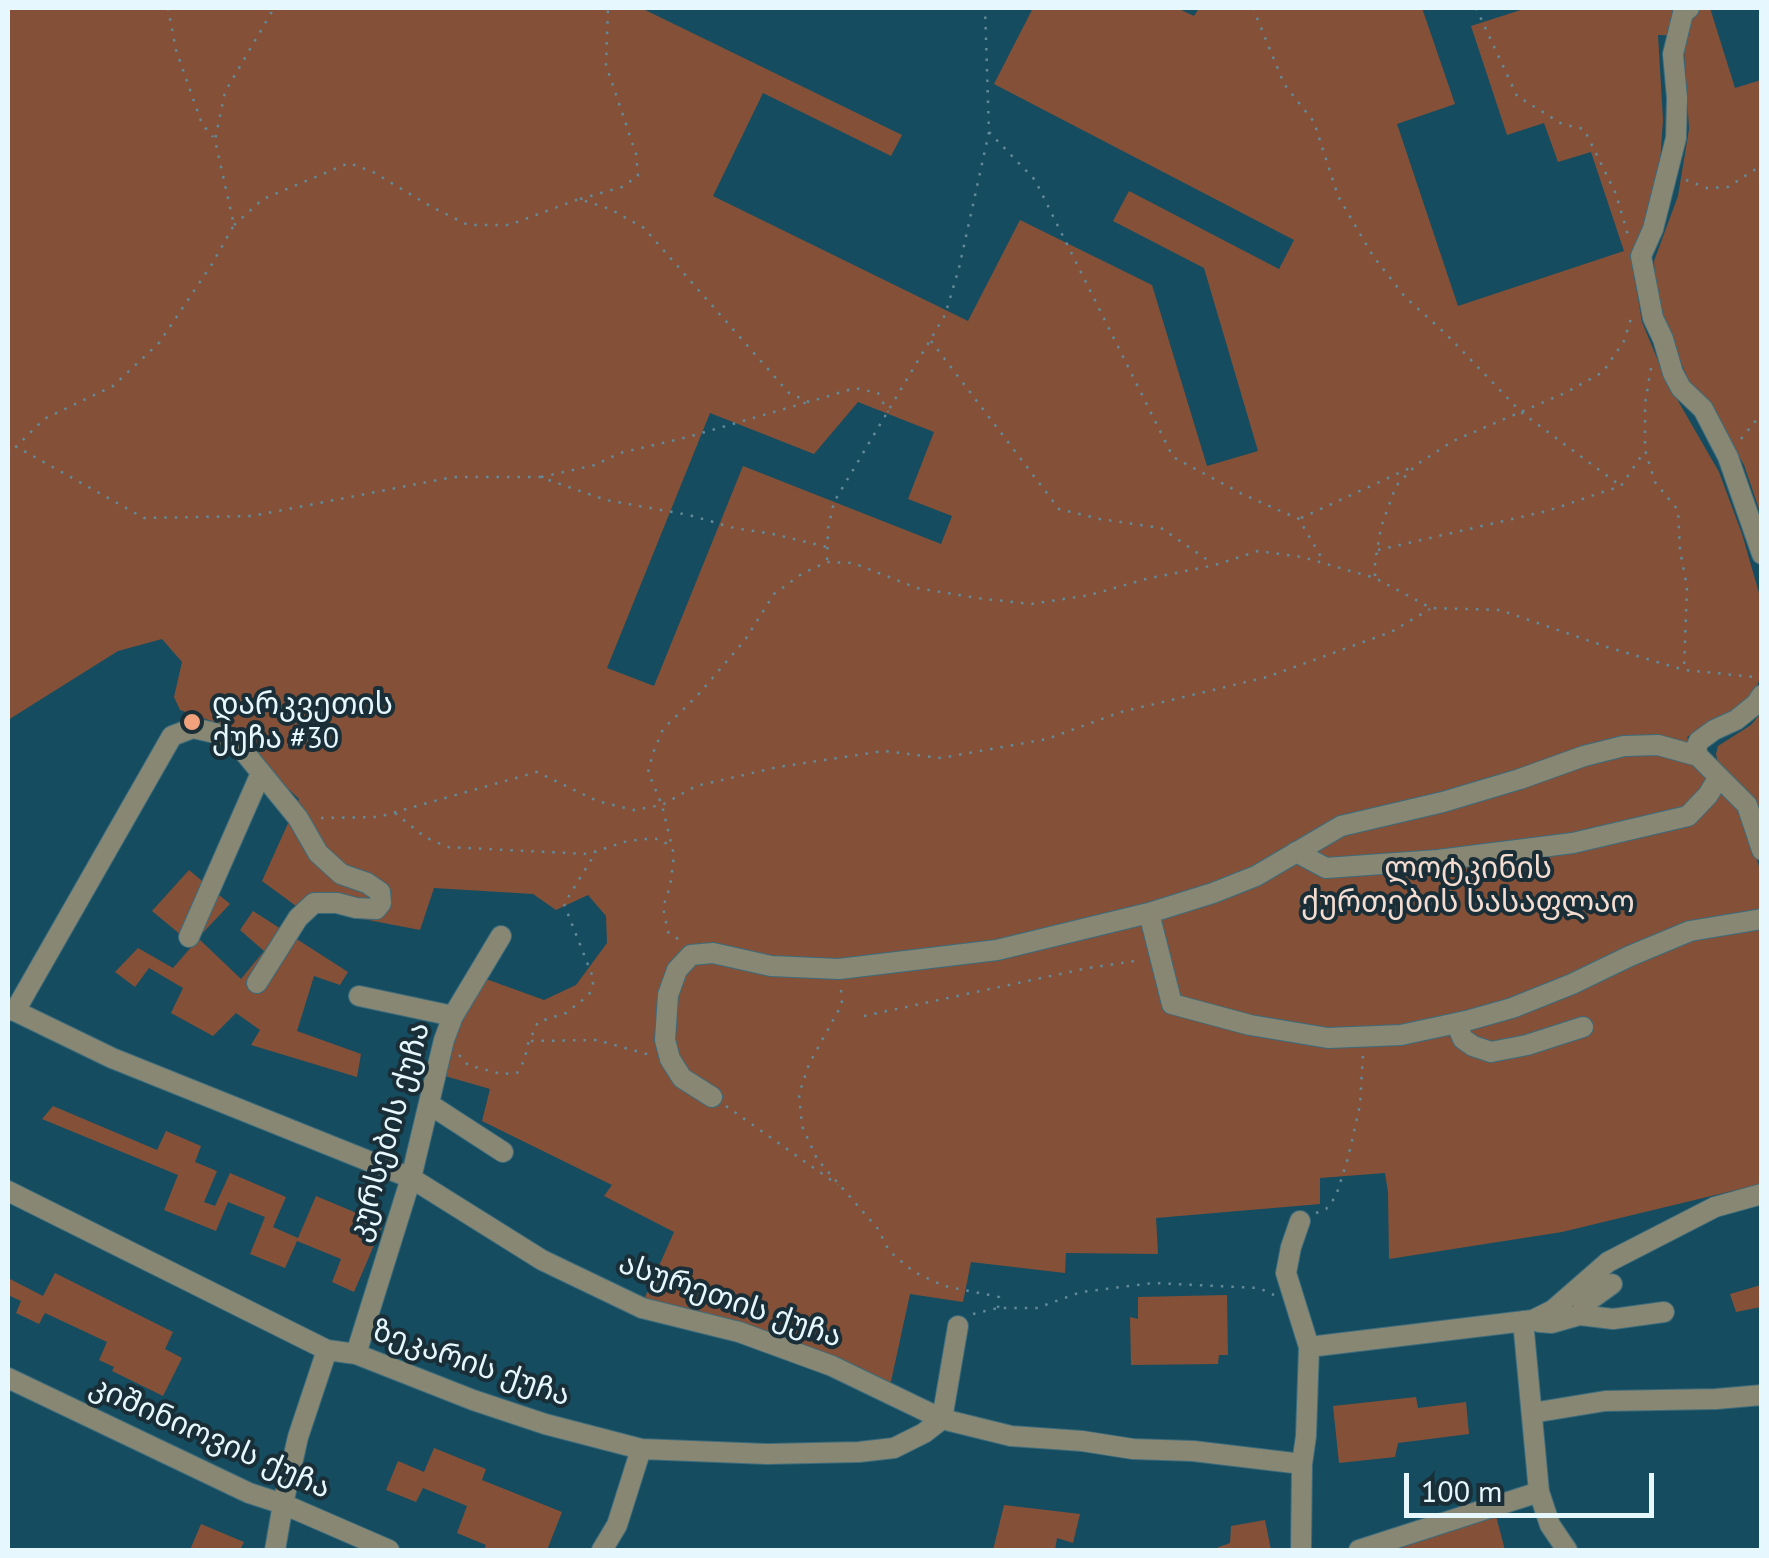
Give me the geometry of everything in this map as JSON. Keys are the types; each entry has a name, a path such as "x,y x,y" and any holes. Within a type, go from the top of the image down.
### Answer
{"street":[{"path":"1689,8 1682,13 1673,54 1676,138 1653,229 1641,256 1654,318 1672,373 1703,409 1728,456 1762,554"},
{"path":"1698,756 1699,741 1736,720 1762,695"},
{"path":"11,1011 172,736 193,728 236,742 298,818 318,853 341,874 380,892 382,903 376,908 314,904 298,918 258,983"},
{"path":"712,1097 682,1078 664,1040 668,995 677,970 691,955 713,953 771,966 839,969 997,950 1149,914 1256,876 1341,826 1443,802 1624,746 1658,745 1698,756 1747,805 1762,850"},
{"path":"189,937 262,773"},
{"path":"1296,852 1326,868 1438,860 1573,843 1688,816 1719,777"},
{"path":"1149,914 1172,1004 1250,1025 1328,1038 1401,1035 1512,1008 1690,931 1762,920"},
{"name":"კურსების ქუჩა","path":"356,1354 411,1178 444,1040 453,1016 501,936"},
{"path":"360,996 453,1016"},
{"name":"ასურეთის ქუჩა","path":"11,1011 112,1058 411,1178 542,1260 642,1308 740,1332 813,1359 942,1419 1012,1436 1302,1464"},
{"path":"1456,1022 1463,1039 1491,1052 1583,1027"},
{"path":"429,1104 503,1152"},
{"name":"ზეკარის ქუჩა","path":"8,1191 326,1350 356,1354 509,1412 640,1448 767,1454 859,1452 894,1448 942,1419"},
{"path":"1308,1347 1528,1320 1553,1310 1608,1262 1715,1208 1762,1194"},
{"path":"1300,1221 1286,1273 1308,1347 1301,1550"},
{"path":"1580,1314 1587,1302 1612,1284"},
{"path":"1528,1320 1542,1324 1580,1314 1613,1319 1664,1312"},
{"path":"1528,1320 1539,1492 1550,1525 1567,1550"},
{"path":"942,1419 958,1326"},
{"path":"275,1550 298,1437 326,1350"},
{"name":"კიშინიოვის ქუჩა","path":"8,1378 249,1493 389,1550"},
{"path":"1532,1413 1605,1401 1762,1395"},
{"path":"602,1550 617,1525 640,1448"},
{"path":"1359,1550 1539,1492"}],"path":[{"path":"168,8 176,50 202,124 215,140"},
{"path":"234,225 215,140 225,92 274,8"},
{"path":"8,456 44,419 113,386 159,343 234,225 262,199 349,163 468,225 510,225 622,187 638,176 636,154 606,65 608,8"},
{"path":"827,562 834,502 945,314 959,268 988,132 986,8"},
{"path":"1253,8 1284,84 1314,122 1338,196 1372,256 1405,297 1521,412 1621,486"},
{"path":"1476,8 1517,96 1562,124 1584,129 1616,194 1632,247 1641,256"},
{"path":"988,132 1035,180 1173,457 1244,495 1299,518 1325,563"},
{"path":"1668,172 1706,188 1728,187 1762,166"},
{"path":"579,199 610,208 644,228 789,393 809,402"},
{"path":"1299,518 1603,372 1624,342 1634,308"},
{"path":"1663,339 1651,365 1645,404 1645,450 1655,482 1678,510 1687,587 1684,670"},
{"path":"930,340 1058,509 1161,528 1216,564"},
{"path":"15,446 144,518 252,516 453,477 540,477 855,388 878,394 888,412"},
{"path":"1728,456 1762,413"},
{"path":"1377,550 1547,511 1621,486 1645,450"},
{"path":"1375,578 1381,527 1396,486 1416,465"},
{"path":"540,477 606,500 827,547"},
{"path":"701,954 668,932 663,908 674,855 662,805 648,772 653,753 664,729 745,640 774,594 827,562 853,563 916,588 1032,604 1090,595 1258,552 1302,557 1375,578 1431,608 1500,610 1684,670 1762,678"},
{"path":"298,818 378,816 537,772 597,801 634,810 662,805 696,786 778,768 884,751 941,758 1047,739 1121,712 1267,677 1391,632 1431,608"},
{"path":"394,812 424,837 448,846 588,854 642,839 660,840 672,847"},
{"path":"444,1040 468,1065 500,1074 517,1073 538,1022 566,1013 589,994 594,980 564,904 596,852"},
{"path":"864,1016 1088,968 1160,957"},
{"path":"839,969 842,1004 808,1064 799,1094 802,1126 816,1159 878,1229 889,1251 914,1272 944,1286 999,1297 998,1308"},
{"path":"1300,1221 1326,1210 1336,1196 1360,1105 1364,1038"},
{"path":"529,1041 597,1040 670,1059"},
{"path":"712,1097 846,1191"},
{"path":"958,1326 976,1312 1037,1308 1081,1292 1153,1284 1260,1288 1294,1304"}],"green space":[{"name":"ლოტკინის ქურთების სასაფლაო","path":"8,8 641,8 902,135 891,156 763,93 713,196 968,321 1020,220 1152,285 1207,466 1258,451 1204,268 1113,221 1129,191 1279,269 1294,240 994,84 1033,8 1177,8 1194,16 1199,8 1422,8 1455,104 1397,124 1458,306 1624,251 1591,152 1558,162 1544,123 1507,135 1471,26 1527,8 1710,8 1735,88 1761,80 1761,515 1744,465 1710,406 1687,378 1656,296 1654,261 1678,196 1689,129 1683,36 1658,35 1663,120 1659,177 1634,274 1642,322 1666,380 1719,472 1761,600 1761,676 1754,693 1736,709 1687,737 1697,766 1740,809 1761,874 1761,1184 1562,1232 1389,1259 1385,1173 1320,1178 1320,1204 1156,1218 1158,1254 1066,1253 1065,1273 971,1262 963,1302 910,1294 890,1386 642,1304 674,1232 604,1196 612,1185 482,1121 490,1089 445,1076 453,1032 486,979 544,1000 576,985 607,943 606,916 588,895 556,910 533,894 434,888 420,930 296,906 262,881 299,799 220,724 180,710 174,697 182,662 162,639 118,651 8,720","holes":["858,402 934,432 908,499 952,516 941,544 743,466 654,686 607,668 710,413 814,454"]},
{"path":"1761,713 1761,831 1719,769 1716,754 1718,746 1751,725"},
{"path":"189,870 230,904 198,938 241,979 264,951 240,930 253,911 348,972 340,985 314,976 297,1031 361,1054 357,1077 251,1045 260,1030 236,1013 213,1036 171,1013 183,988 149,968 135,987 115,972 138,948 173,968 193,945 152,911"},
{"path":"53,1106 157,1150 166,1131 201,1146 195,1162 217,1171 204,1202 215,1206 230,1173 286,1197 273,1227 298,1238 316,1196 383,1224 354,1292 332,1282 341,1259 297,1241 285,1268 250,1254 265,1217 228,1202 216,1231 164,1210 178,1175 42,1119"},
{"path":"55,1273 173,1332 165,1349 182,1358 163,1396 112,1371 114,1367 99,1360 107,1342 45,1313 39,1324 16,1313 21,1301 8,1295 8,1278 43,1296"},
{"path":"1761,1285 1761,1307 1736,1312 1730,1294"},
{"path":"1227,1295 1228,1355 1219,1355 1218,1364 1131,1365 1130,1317 1138,1319 1138,1297"},
{"path":"1416,1397 1418,1408 1466,1402 1469,1434 1398,1443 1395,1457 1339,1463 1333,1406"},
{"path":"434,1448 486,1469 482,1480 562,1512 547,1550 484,1550 486,1545 457,1533 467,1506 423,1488 416,1502 386,1490 398,1461 424,1472"},
{"path":"1004,1505 1080,1514 1073,1543 1057,1538 1055,1550 993,1550"},
{"path":"1496,1516 1505,1550 1394,1550"},
{"path":"1265,1520 1271,1550 1211,1550 1230,1543 1231,1526"},
{"path":"201,1524 244,1542 240,1550 190,1550"}],"place":[{"name":"დარკვეთის ქუჩა #30","path":"192,722"}]}
